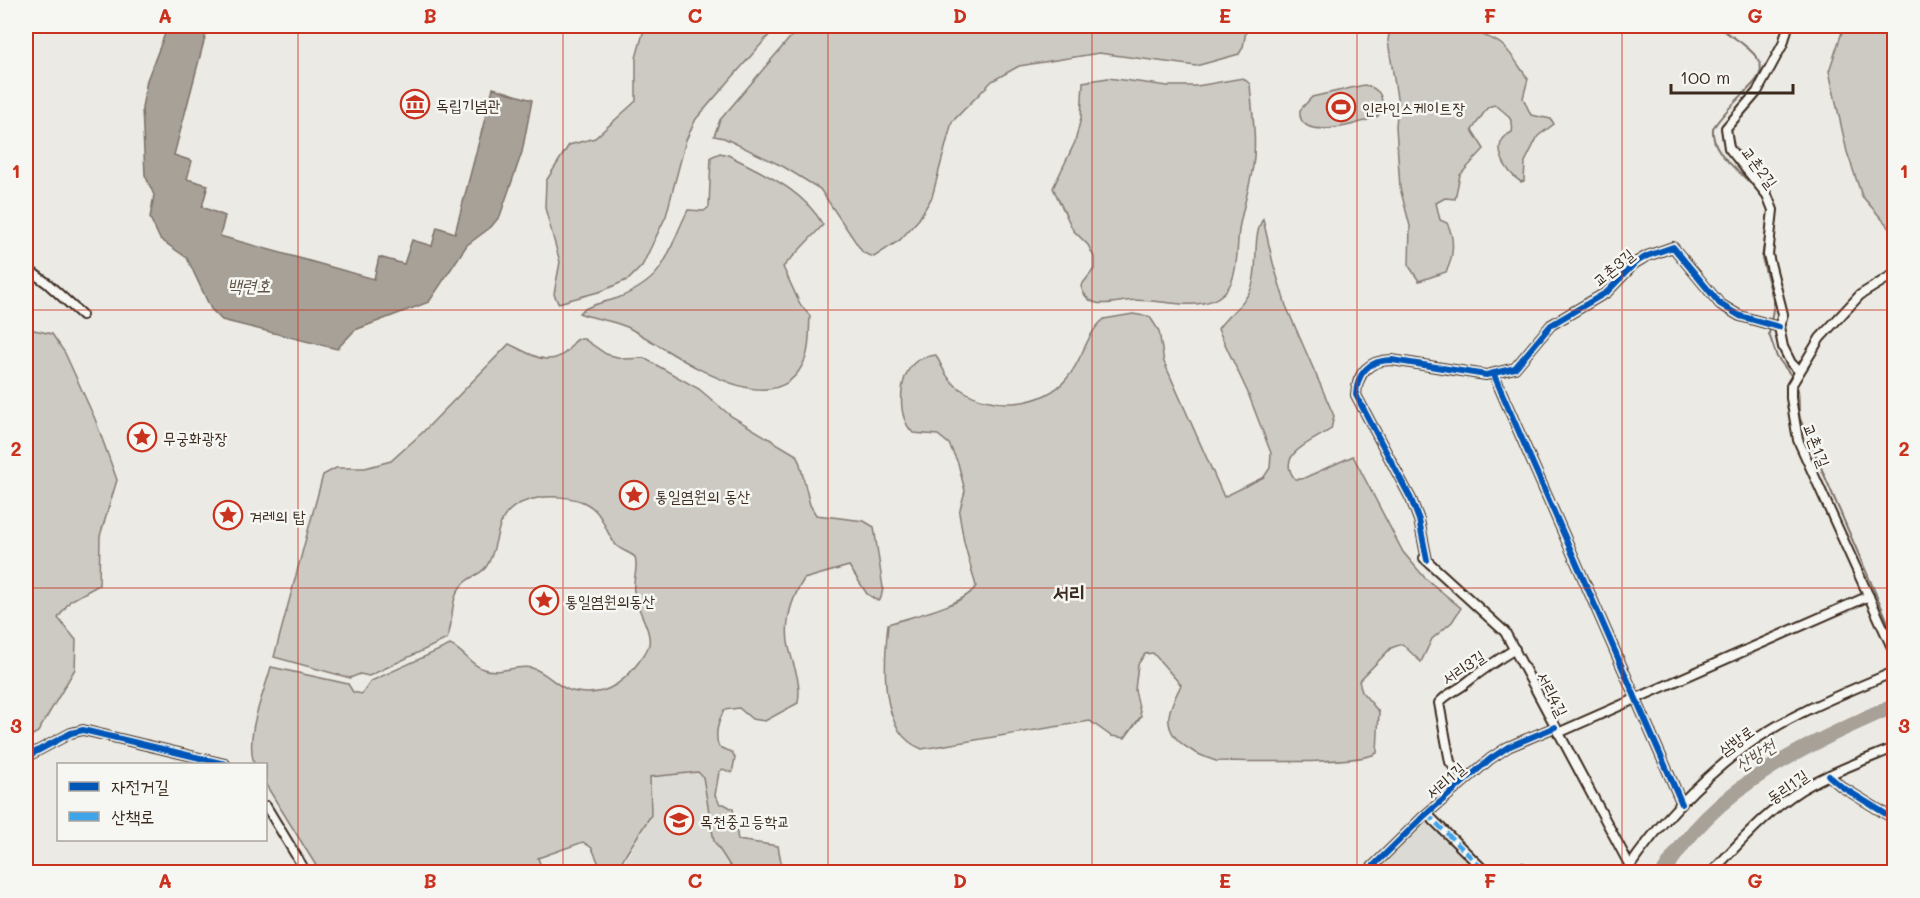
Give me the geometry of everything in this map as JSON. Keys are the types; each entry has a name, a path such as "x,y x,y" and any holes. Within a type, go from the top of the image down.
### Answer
{"street":[{"name":"교촌2길","path":"1788,26 1783,44 1757,92 1726,128 1729,148 1767,195 1773,210 1768,255 1783,315 1777,327 1783,347 1798,373"},
{"name":"교촌3길","path":"1494,375 1522,362 1540,336 1551,325 1607,292 1635,263 1673,247 1720,304 1740,316 1777,327"},
{"path":"26,268 47,283 82,315"},
{"name":"교촌1길","path":"1894,274 1860,295 1842,312 1820,338 1791,385 1792,417 1798,440 1894,652"},
{"name":"서리4길","path":"1494,375 1381,360 1367,366 1358,381 1356,395 1411,499 1419,520 1425,558 1504,632 1628,869"},
{"path":"1494,375 1682,804"},
{"name":"서리1길","path":"1367,873 1427,814 1490,759 1508,747 1636,700 1869,596"},
{"name":"서리3길","path":"1464,781 1450,762 1438,703 1446,694 1465,685 1479,671 1515,650"},
{"name":"삼방로","path":"1628,869 1682,804 1747,746 1804,713 1894,672"},
{"path":"26,758 71,733 83,730 217,763"},
{"name":"동리1길","path":"1712,873 1750,831 1787,800 1828,776 1894,747"},
{"path":"1828,776 1894,819"},
{"path":"267,808 306,873"},
{"path":"1427,814 1486,873"}],"shaded area":[{"path":"645,26 777,26 696,119 686,140 666,216 642,266 629,279 602,291 558,303 554,294 560,262 545,208 546,181 569,145 595,138 636,101 636,58"},
{"path":"800,26 1247,26 1243,47 1239,54 1196,66 1099,53 1019,66 992,81 952,122 932,197 919,219 900,240 874,257 863,253 820,189 784,167 724,138 714,136 720,120"},
{"path":"1390,26 1468,26 1497,41 1509,52 1528,79 1523,98 1531,115 1551,119 1554,124 1538,136 1525,162 1524,181 1521,182 1509,172 1500,150 1505,137 1512,132 1511,120 1495,105 1488,107 1472,130 1484,149 1460,175 1455,199 1445,198 1436,203 1440,220 1447,223 1451,235 1452,254 1449,266 1446,272 1419,281 1409,266 1410,226 1400,188 1396,126 1398,104 1388,41"},
{"path":"1844,26 1894,26 1894,233 1862,196 1847,152 1829,71"},
{"path":"1108,78 1168,86 1197,86 1243,78 1250,84 1254,135 1253,166 1238,235 1237,259 1232,282 1226,291 1216,298 1194,304 1135,300 1104,304 1093,302 1084,293 1081,286 1094,269 1094,257 1088,245 1073,230 1053,188 1075,142 1081,118 1083,82"},
{"name":"인라인스케이트장","path":"1364,85 1375,89 1381,96 1382,105 1378,116 1345,126 1318,129 1308,126 1302,120 1300,110 1312,97"},
{"path":"720,153 755,169 794,192 815,212 823,225 783,267 800,304 810,316 809,342 806,357 792,379 772,389 748,388 721,380 694,367 627,327 579,313 635,290 656,273 664,263 688,210 704,211 709,207 711,157"},
{"path":"1263,219 1286,306 1334,416 1331,429 1307,443 1293,455 1290,470 1295,479 1302,479 1353,456 1403,552 1425,578 1461,608 1452,622 1432,639 1421,662 1402,644 1391,648 1359,681 1362,692 1379,712 1377,753 1366,757 1301,762 1216,761 1200,755 1184,746 1172,733 1169,716 1181,685 1153,653 1145,654 1138,664 1135,690 1141,716 1125,738 1111,736 1090,721 922,749 908,741 898,728 887,695 885,657 888,624 949,605 970,593 976,586 959,513 965,491 958,463 949,444 938,435 913,433 908,426 904,418 901,398 909,370 919,360 936,355 951,381 972,395 1001,403 1031,400 1058,387 1068,377 1093,332 1104,319 1133,314 1150,317 1159,331 1164,362 1224,497 1264,477 1270,468 1271,453 1248,393 1218,329 1244,301 1251,289 1255,271 1257,235"},
{"path":"34,330 52,334 65,353 95,419 117,480 100,536 99,585 70,601 58,618 76,640 75,669 38,732 26,739 26,334"},
{"path":"584,339 606,354 625,359 644,358 699,389 731,416 798,456 810,505 816,515 864,521 874,527 883,588 878,601 867,594 849,566 804,579 796,594 790,609 787,633 798,679 798,703 765,721 752,719 739,708 724,710 718,724 719,747 732,752 735,758 732,773 723,769 719,772 715,795 720,804 733,809 738,840 778,846 783,872 734,872 714,841 703,777 698,772 650,777 651,815 618,867 602,871 592,848 583,842 538,858 543,872 320,872 267,787 267,763 254,763 253,728 271,667 348,684 353,692 362,694 371,681 450,645 483,669 496,671 520,667 532,668 566,689 592,693 610,688 625,678 647,649 648,632 634,592 635,557 616,545 600,516 590,506 573,499 549,497 525,501 515,506 507,514 499,528 486,567 459,589 447,639 369,676 360,674 350,678 274,657 323,475 336,468 365,468 391,461 423,432 509,344 538,358 553,359 561,356 574,342"},
{"name":"목천중고등학교","path":"698,772 703,777 714,841 734,872 613,872 621,868 651,815 650,777"},
{"path":"1427,820 1431,826 1481,872 1376,872"}],"water":[{"name":"백련호","path":"168,26 208,26 174,155 192,161 187,179 208,185 202,207 225,216 220,236 374,279 379,257 404,264 412,240 432,246 437,227 455,233 493,88 532,100 522,152 500,216 491,227 467,245 429,302 355,330 337,349 222,320 211,309 187,258 160,239 150,218 154,195 145,175 142,108 147,80"}],"waterway":[{"path":"1716,26 1741,43 1755,56 1761,67 1759,76 1713,128 1714,140 1728,162 1759,192 1766,203 1769,214"},
{"path":"1768,220 1762,258 1774,303 1769,334 1777,357 1793,378"},
{"path":"1796,383 1800,419 1894,636"},
{"name":"산방천","path":"1664,872 1685,841 1736,792 1796,753 1894,706"}],"marked path":[{"path":"1427,814 1486,872"},
{"path":"1522,868 1523,872"}],"cycle path":[{"path":"1427,560 1419,520 1411,499 1356,395 1359,380 1371,365 1392,360 1486,375 1515,368 1551,325 1607,292 1635,263 1673,247 1720,304 1740,316 1779,327"},
{"path":"1494,375 1682,804"},
{"path":"1367,872 1423,817 1490,759 1508,747 1555,727"},
{"path":"26,757 71,733 83,730 221,763"},
{"path":"1829,776 1842,787 1894,819"}],"place":[{"name":"독립기념관","path":"415,104"},
{"name":"인라인스케이트장","path":"1341,107"},
{"name":"무궁화광장","path":"142,437"},
{"name":"통일염원의 동산","path":"634,495"},
{"name":"겨레의 탑","path":"228,515"},
{"name":"통일염원의동산","path":"544,600"},
{"name":"목천중고등학교","path":"679,820"}],"district":[{"name":"서리","path":"1069,592"}]}
